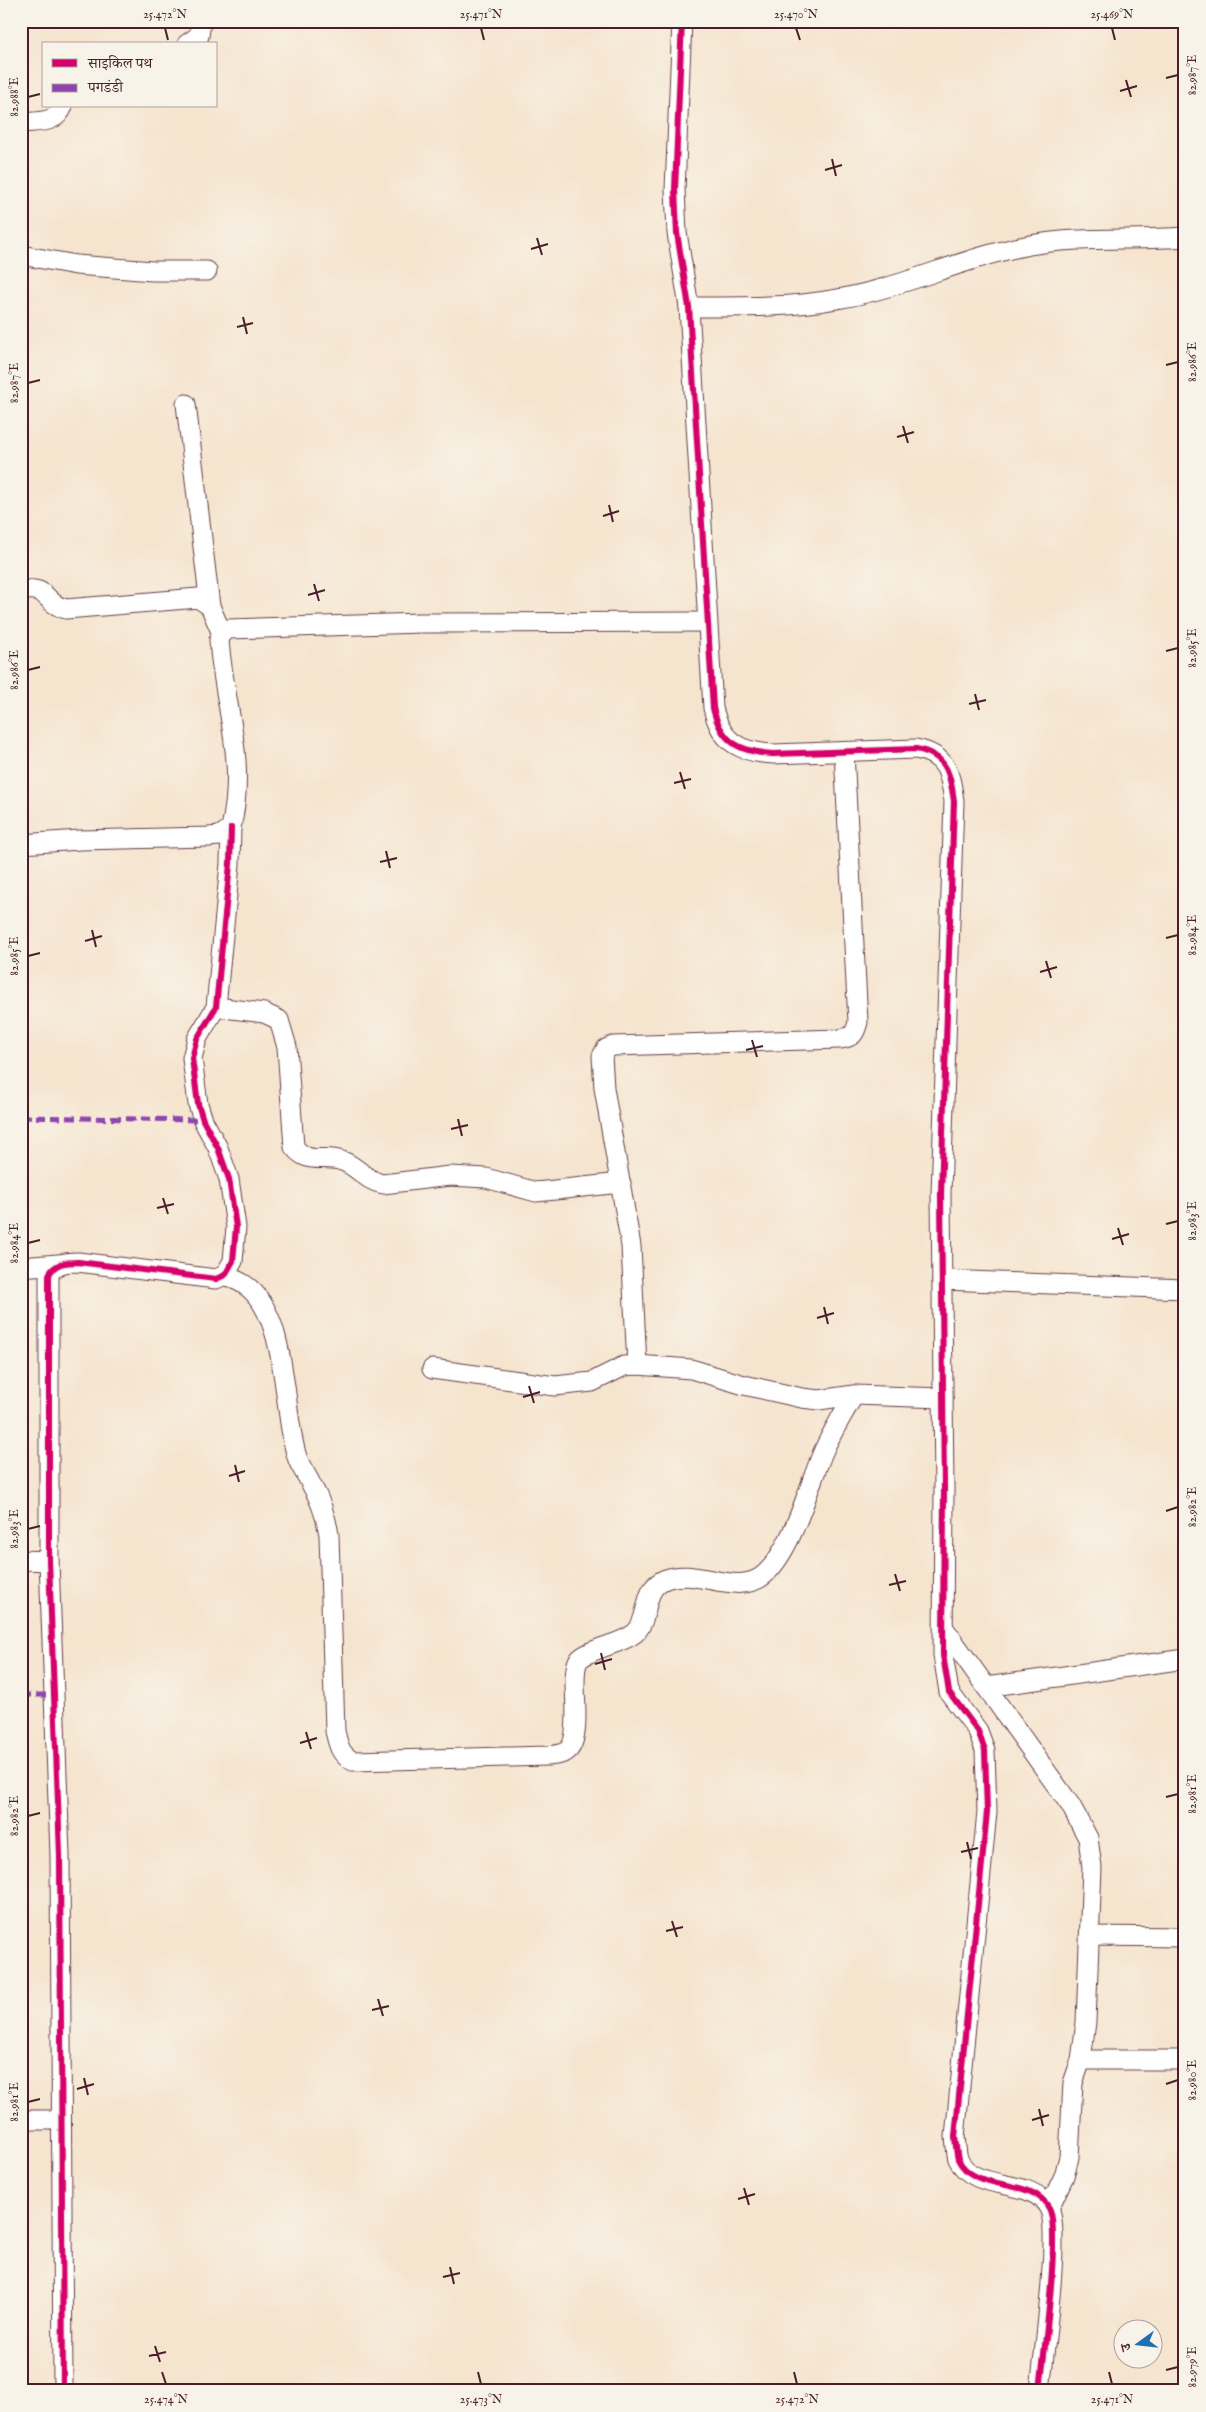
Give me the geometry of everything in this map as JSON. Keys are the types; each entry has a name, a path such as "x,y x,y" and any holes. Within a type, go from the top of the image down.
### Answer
{"street":[{"path":"191,42 199,36 201,21"},
{"path":"682,21 675,190 677,233 690,307 707,622 713,708 717,722 724,736 737,746 754,753 916,749 929,752 940,759 948,769 954,801 942,1185 943,1656 949,1692 978,1731 985,1750 988,1781 987,1812 955,2136 958,2158 966,2171 978,2177 1036,2194 1049,2208 1054,2226 1053,2250 1040,2391"},
{"path":"21,123 55,119 60,115 62,108"},
{"path":"690,307 778,306 838,299 886,287 1005,251 1060,240 1185,238"},
{"path":"21,255 76,265 152,271 206,271"},
{"path":"186,404 210,606 222,634"},
{"path":"21,591 36,589 41,591 51,603 66,609 198,598 210,606"},
{"path":"225,1275 234,1261 236,1227 232,1193 218,1148 203,1120 192,1068 193,1050 197,1039 216,1007 230,864 231,828 234,813 237,756 220,653 219,640 222,634 228,629 240,628 421,623 707,622"},
{"path":"637,1365 631,1246 604,1088 602,1056 606,1049 625,1045 840,1039 850,1038 855,1033 858,1022 855,939 844,752"},
{"path":"21,844 80,840 208,837 220,836 231,828"},
{"path":"216,1007 264,1013 279,1020 287,1047 294,1147 301,1155 308,1158 342,1161 374,1182 383,1184 450,1176 486,1178 536,1192 621,1183"},
{"path":"21,1267 78,1262 208,1279 225,1275 246,1285 257,1296 269,1316 284,1378 288,1420 297,1458 320,1502 326,1518 329,1535 335,1730 338,1747 345,1757 353,1761 547,1756 559,1755 568,1750 575,1740 575,1673 579,1661 588,1654 624,1641 637,1631 651,1591 666,1578 697,1578 740,1583 752,1582 764,1576 777,1561 787,1544 823,1452 837,1423 854,1395"},
{"path":"58,1264 49,1275 48,1561 60,1855 63,2391"},
{"path":"942,1280 1185,1289"},
{"path":"432,1369 555,1386 592,1382 624,1366 637,1365 708,1372 744,1385 802,1398 826,1399 854,1395 943,1398"},
{"path":"21,1560 48,1561"},
{"path":"944,1628 1071,1806 1088,1838 1092,1866 1086,2022 1081,2060 1073,2083 1069,2157 1064,2176 1049,2208"},
{"path":"986,1687 1185,1658"},
{"path":"1089,1936 1185,1937"},
{"path":"1081,2060 1185,2060"},
{"path":"21,2120 62,2120"}],"marked path":[{"path":"21,1117 203,1120"},
{"path":"21,1695 53,1695"}],"cycle path":[{"path":"682,21 675,190 677,233 689,307 713,708 716,720 733,743 741,748 761,753 916,749 926,752 941,761 945,767 951,782 954,801 941,1194 944,1488 943,1655 949,1692 978,1731 985,1750 987,1812 955,2137 958,2159 966,2170 976,2177 1029,2191 1041,2198 1049,2208 1052,2221 1052,2267 1040,2391"},
{"path":"63,2391 60,1855 49,1561 49,1275 57,1266 78,1262 216,1279 225,1275 233,1261 236,1227 229,1179 218,1148 203,1120 198,1104 192,1058 197,1039 216,1007 230,864 231,828"}]}
